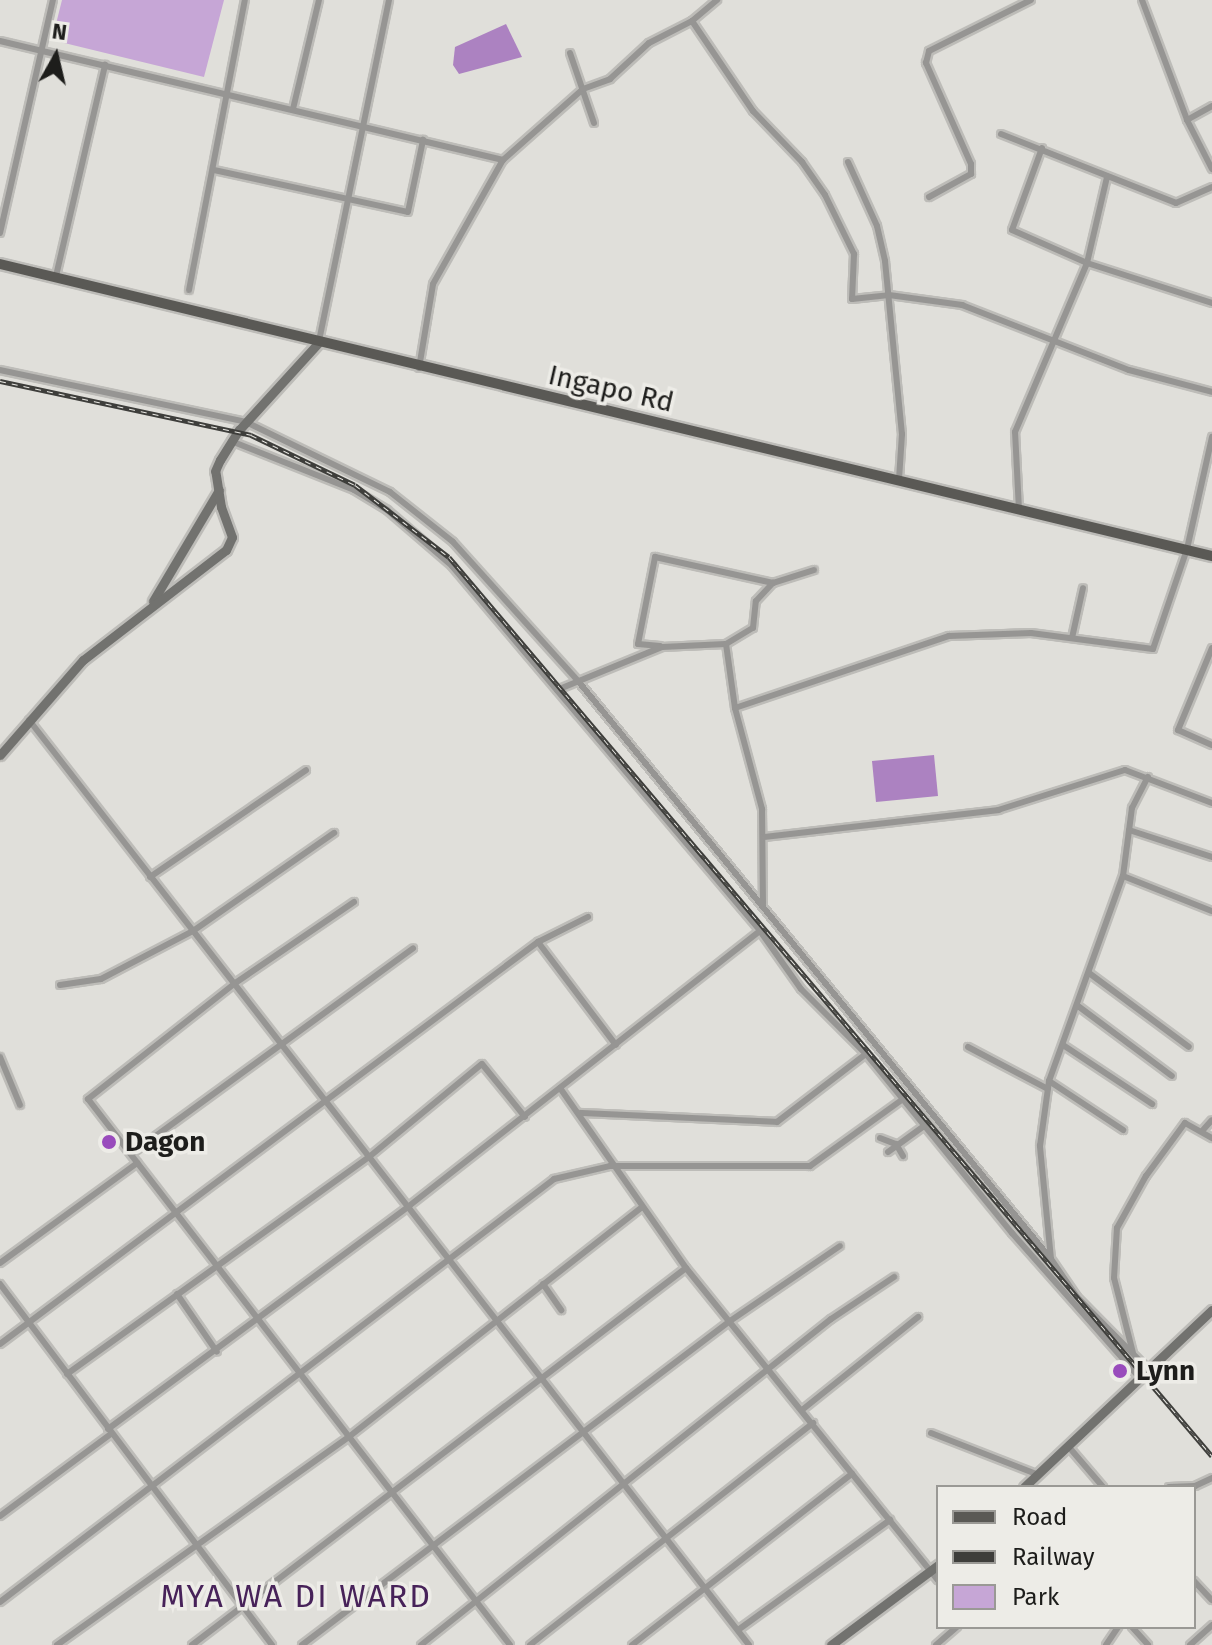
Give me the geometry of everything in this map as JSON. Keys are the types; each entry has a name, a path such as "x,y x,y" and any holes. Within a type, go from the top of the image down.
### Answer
{"main road":[{"name":"Ingapo Rd","path":"0,264 419,368 899,479 1212,556"},
{"path":"0,755 83,660 230,545 232,527 215,471 231,441 246,422 319,342"},
{"path":"151,606 219,490"},
{"path":"1026,1485 1065,1443 1212,1310"},
{"path":"831,1645 936,1572"}],"street":[{"path":"0,233 53,0"},
{"path":"189,290 245,0"},
{"path":"293,109 319,0"},
{"path":"319,342 389,0"},
{"path":"419,368 433,284 503,160 583,89 610,79 649,43 692,21 717,0"},
{"path":"929,197 971,174 971,164 926,63 929,51 1031,0"},
{"path":"1142,0 1187,120 1212,169"},
{"path":"692,21 753,111 784,140 825,195 854,254 852,299 889,295 962,305 1054,338 1129,370 1212,392"},
{"path":"0,41 363,123 503,160"},
{"path":"570,53 594,123"},
{"path":"56,276 105,65"},
{"path":"1187,120 1212,106"},
{"path":"1001,134 1176,203 1212,187"},
{"path":"214,170 408,212 423,140"},
{"path":"1042,148 1012,230 1087,263 1212,303"},
{"path":"848,162 877,226 889,295 902,434 899,479"},
{"path":"1019,510 1015,432 1087,263 1107,177"},
{"path":"0,370 246,422 390,492 453,542 578,681 1051,1259 1077,1297 1133,1353"},
{"path":"735,708 949,636 1031,633 1153,649 1187,549 1212,437"},
{"path":"231,441 297,465 387,510 452,566 760,931 801,989 866,1054 900,1101 1142,1372"},
{"path":"773,583 655,557 638,644 662,647 726,644 753,628 756,601 773,583 814,570"},
{"path":"1072,638 1083,588"},
{"path":"726,644 735,708 765,837 763,905"},
{"path":"557,690 662,647"},
{"path":"1212,648 1178,730 1212,745"},
{"path":"29,720 283,1043 324,1103 409,1206 539,1379 749,1645"},
{"path":"150,877 306,770"},
{"path":"765,837 953,819 998,810 1125,770 1212,803"},
{"path":"1051,1259 1040,1146 1049,1085 1123,876 1132,808 1148,777"},
{"path":"1129,830 1212,857"},
{"path":"60,985 101,979 193,931 334,833"},
{"path":"1123,876 1212,911"},
{"path":"354,902 234,984 88,1099 172,1214 350,1436 510,1645"},
{"path":"0,1344 538,942 588,917"},
{"path":"0,1516 525,1117 760,931"},
{"path":"538,942 616,1045"},
{"path":"131,1154 413,948"},
{"path":"1089,973 1189,1047"},
{"path":"1078,1006 1172,1076"},
{"path":"1063,1045 1152,1104"},
{"path":"968,1047 1049,1085 1123,1130"},
{"path":"580,1113 777,1122 866,1054"},
{"path":"0,1057 20,1105"},
{"path":"67,1374 369,1157 482,1064 525,1117"},
{"path":"560,1088 580,1113 610,1166 686,1268 852,1474 936,1572"},
{"path":"0,1602 451,1261 554,1179 610,1166 810,1166 900,1101"},
{"path":"1203,1130 1212,1120"},
{"path":"1142,1372 1133,1353 1114,1278 1117,1228 1146,1176 1185,1123 1203,1130 1212,1138"},
{"path":"888,1152 924,1126"},
{"path":"880,1138 896,1144 903,1156"},
{"path":"0,1263 137,1163"},
{"path":"57,1645 350,1436 642,1207"},
{"path":"302,1645 585,1434 730,1321 840,1246"},
{"path":"192,1645 394,1495 539,1379 686,1268"},
{"path":"421,1645 770,1369 894,1277"},
{"path":"0,1284 272,1645"},
{"path":"543,1284 561,1310"},
{"path":"177,1294 217,1352"},
{"path":"802,1410 918,1317"},
{"path":"530,1645 813,1423"},
{"path":"931,1433 1036,1474"},
{"path":"1065,1443 1101,1485"},
{"path":"632,1645 852,1474"},
{"path":"738,1630 890,1520"},
{"path":"1196,1583 1212,1600"},
{"path":"1190,1645 1212,1625"},
{"path":"936,1645 955,1629"},
{"path":"1134,1629 1148,1645"}],"green space":[{"path":"62,0 224,0 204,77 52,40"}],"shaded area":[{"path":"506,24 522,57 459,74 453,65 455,47"},
{"path":"934,755 938,796 876,802 872,761"}],"railway":[{"path":"0,381 251,435 355,485 449,557 1212,1456"}],"place":[{"name":"Dagon","path":"109,1142"},
{"name":"Lynn","path":"1120,1371"}],"district":[{"name":"MYA WA DI WARD","path":"296,1596"}]}
